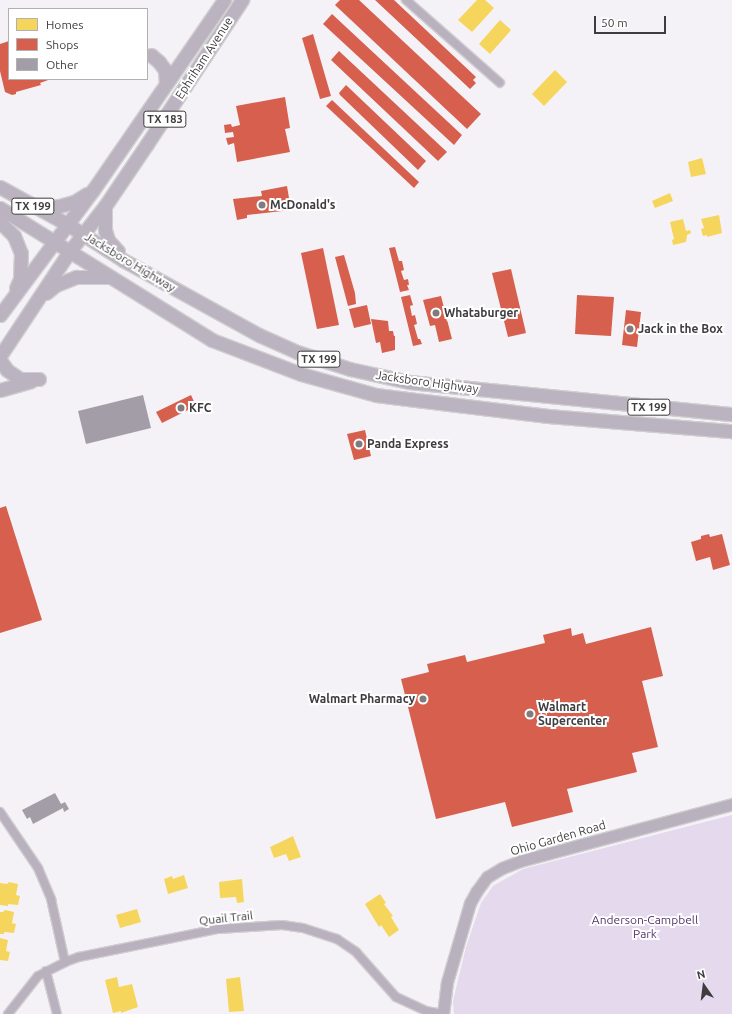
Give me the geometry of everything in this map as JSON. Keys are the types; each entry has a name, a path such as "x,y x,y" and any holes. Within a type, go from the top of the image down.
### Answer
{"main road":[{"name":"Ephriham Avenue","path":"54,242 93,190 224,0"},
{"path":"211,47 208,37 209,31 230,0"},
{"name":"Ephriham Avenue","path":"70,252 105,206 175,104 242,0"},
{"path":"151,55 160,62 165,70 166,83"},
{"name":"Jacksboro Highway","path":"0,187 67,224 159,280 259,335 297,352 350,369 396,380 732,414"},
{"path":"35,207 59,206 74,202 93,190"},
{"path":"105,206 105,230 112,245 159,280"},
{"name":"Jacksboro Highway","path":"0,208 212,340 301,374 376,394 563,417 732,432"},
{"path":"0,222 14,236 21,253 20,279 8,304"},
{"name":"TX 183","path":"0,315 54,242"},
{"name":"TX 183","path":"0,356 70,252"},
{"path":"41,296 56,285 76,277 110,277"},
{"path":"246,354 259,335"},
{"path":"0,360 7,370 20,379 38,379 0,390"},
{"path":"563,417 565,398"}],"street":[{"path":"406,0 500,83"},
{"name":"Ohio Garden Road","path":"443,1014 446,982 470,903 487,877 502,868 520,861 732,804"},
{"path":"0,812 38,868 51,898 65,962"},
{"name":"Quail Trail","path":"8,1014 38,976 65,962 80,957 218,928 282,925 303,928 336,939 356,952 396,997 426,1011 443,1014"},
{"path":"46,971 57,1014"}],"green space":[{"name":"Anderson-Campbell Park","path":"732,815 732,1014 454,1014 453,1001 466,947 481,903 493,886 523,869"}],"building: Homes":[{"path":"477,0 485,0 494,8 472,32 458,20"},
{"path":"500,20 511,30 490,54 479,44"},
{"path":"555,70 567,82 544,106 532,94"},
{"path":"702,158 706,174 691,177 688,162"},
{"path":"670,193 673,201 655,208 652,201"},
{"path":"719,215 722,233 707,237 707,235 703,236 701,229 704,228 701,219"},
{"path":"683,219 686,231 690,230 691,233 687,235 686,242 673,245 672,240 674,239 670,222"},
{"path":"293,836 301,857 289,861 286,854 274,858 270,847"},
{"path":"184,875 188,888 168,894 164,879 172,876 173,879"},
{"path":"242,879 244,902 237,903 236,897 220,898 219,882"},
{"path":"9,882 18,884 16,895 20,896 18,905 0,905 0,883 7,884"},
{"path":"380,894 386,903 384,904 393,916 391,917 399,930 389,937 381,925 379,927 365,904"},
{"path":"137,909 141,922 120,928 116,915"},
{"path":"5,910 14,912 12,923 16,924 14,933 4,932 4,934 0,934 0,912"},
{"path":"0,938 8,940 6,951 10,952 8,961 0,960"},
{"path":"117,977 119,987 132,984 138,1007 121,1013 121,1011 113,1013 105,980"},
{"path":"240,977 244,1011 229,1012 226,979"}],"building: Shops":[{"path":"340,0 359,0 481,114 467,129 335,5"},
{"path":"375,0 394,0 476,77 473,80 476,83 470,89"},
{"path":"332,14 462,135 454,145 323,24"},
{"path":"313,34 331,96 320,99 302,38"},
{"path":"8,41 8,80 48,80 40,83 41,85 16,92 16,94 12,95 5,92 0,71 0,44"},
{"path":"339,51 447,152 438,161 331,60"},
{"path":"346,85 426,161 418,170 340,95 339,93"},
{"path":"285,97 290,128 285,129 290,152 237,162 234,143 228,145 226,138 234,137 233,132 225,133 224,125 231,124 232,127 240,125 236,106"},
{"path":"332,100 419,182 414,188 326,106"},
{"name":"McDonald's","path":"287,186 291,210 247,215 247,218 237,220 233,199 262,196 261,191"},
{"path":"395,247 399,261 402,261 404,270 401,271 404,280 408,279 409,285 407,285 409,290 400,292 389,248"},
{"path":"323,248 339,325 317,329 301,253"},
{"path":"344,255 355,293 356,304 348,306 335,257"},
{"path":"511,269 526,333 508,337 492,273"},
{"path":"410,295 413,305 410,306 412,316 415,315 417,324 414,325 418,339 420,339 422,344 413,346 401,297"},
{"path":"577,295 614,297 611,336 575,334"},
{"name":"Whataburger","path":"441,296 452,339 439,342 435,325 430,326 423,300"},
{"path":"367,305 371,324 354,328 349,309"},
{"path":"626,310 641,312 637,347 622,345"},
{"path":"371,319 388,321 389,331 393,331 395,336 395,350 382,353 380,342 376,343"},
{"path":"191,395 196,406 162,423 156,412"},
{"path":"365,430 371,456 354,460 347,434"},
{"path":"6,506 42,620 0,633 0,508"},
{"path":"709,534 710,537 722,534 730,565 713,570 710,557 696,561 691,542 701,539 701,536"},
{"name":"Walmart Supercenter","path":"651,627 663,676 642,681 658,747 632,753 637,772 567,789 573,812 512,827 505,802 436,819 401,679 429,672 427,664 465,655 467,662 545,643 543,635 571,628 572,636 583,633 586,644"}],"building: Other":[{"path":"143,395 151,428 86,444 78,411"},
{"path":"55,793 61,804 65,802 69,809 64,812 63,808 33,824 30,817 27,819 22,810"}],"place":[{"name":"McDonald's","path":"262,205"},
{"name":"Whataburger","path":"436,313"},
{"name":"Jack in the Box","path":"630,329"},
{"name":"KFC","path":"181,408"},
{"name":"Panda Express","path":"359,444"},
{"name":"Walmart Pharmacy","path":"423,699"},
{"name":"Walmart Supercenter","path":"530,714"}]}
